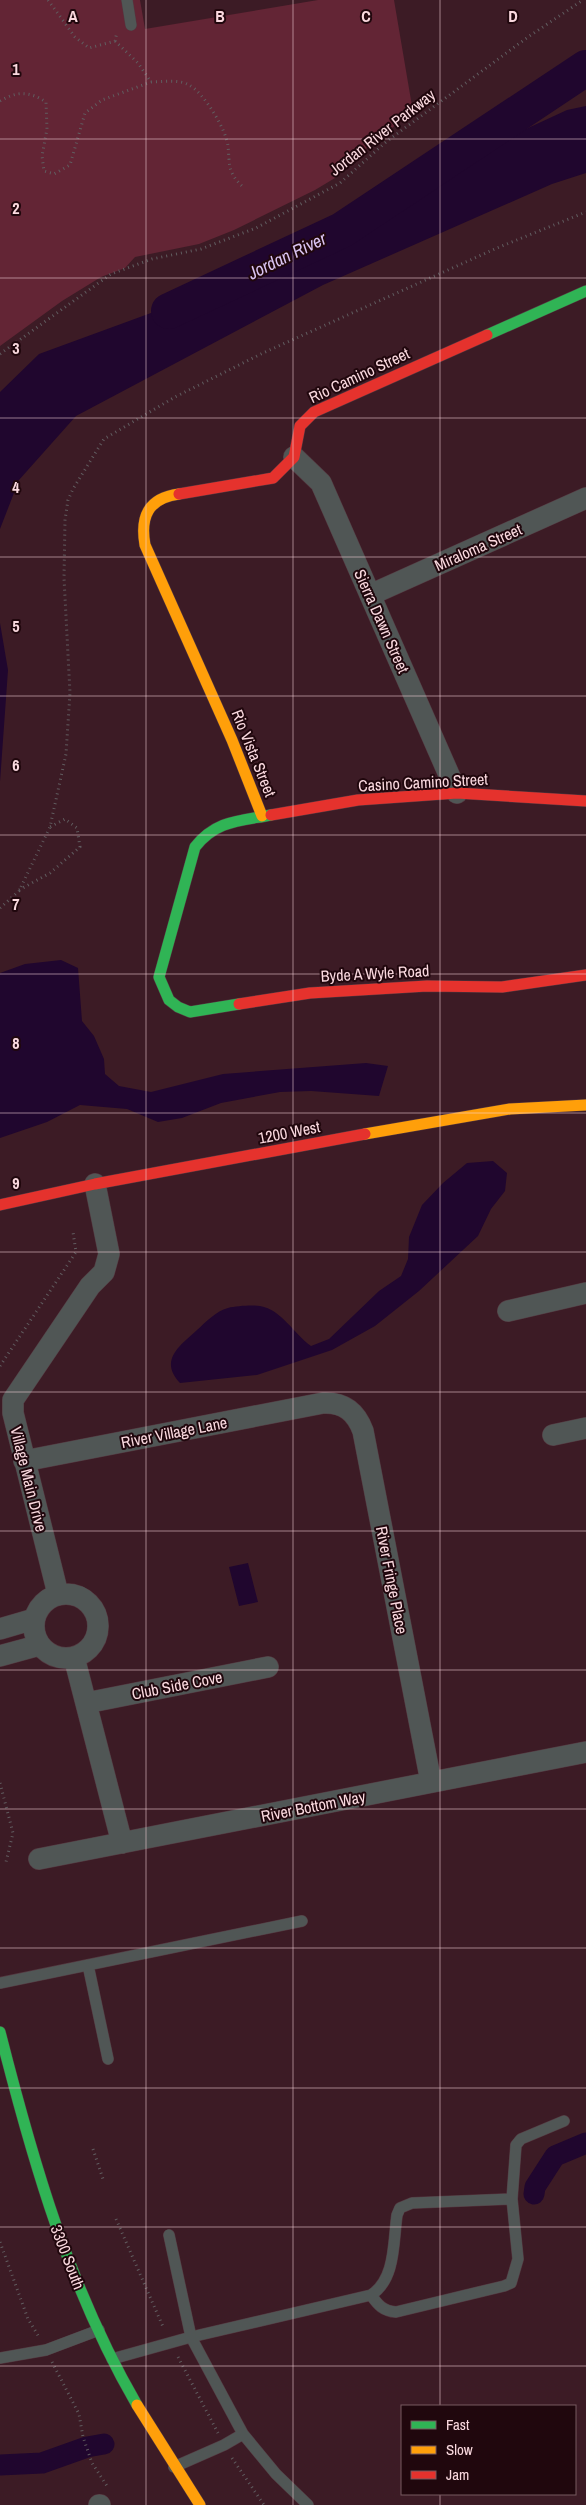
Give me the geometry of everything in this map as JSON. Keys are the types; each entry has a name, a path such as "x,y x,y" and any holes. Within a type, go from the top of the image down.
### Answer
{"street":[{"name":"Rio Camino Street","path":"294,458 300,426 314,412 586,291"},
{"name":"Rio Vista Street","path":"169,1000 162,990 160,977 195,847 206,834 216,828 262,816 232,740 145,545 142,527 147,512 156,502 170,495 273,478 294,458"},
{"name":"Sierra Dawn Street","path":"294,458 321,482 457,793"},
{"name":"Miraloma Street","path":"370,595 586,498"},
{"name":"Casino Camino Street","path":"262,816 358,800 457,793 586,801"},
{"name":"Byde A Wyle Road","path":"169,1000 177,1008 190,1012 310,993 427,986 502,987 586,975"},
{"name":"1200 West","path":"0,1205 95,1184 455,1117 510,1109 586,1105"},
{"name":"Village Main Drive","path":"58,1594 12,1413 13,1400 90,1286 104,1272 109,1254 95,1184"},
{"path":"508,1311 586,1293"},
{"name":"River Fringe Place","path":"323,1403 332,1402 353,1411 363,1431 431,1782"},
{"name":"River Village Lane","path":"24,1461 323,1403"},
{"path":"553,1436 586,1428"},
{"path":"58,1594 80,1597 89,1603 95,1612 97,1628 92,1644 84,1652 74,1657 61,1658 50,1653 40,1645 34,1628 34,1619 39,1608 47,1599 58,1594"},
{"path":"0,1629 34,1619"},
{"path":"0,1656 40,1645"},
{"path":"74,1657 122,1843"},
{"name":"Club Side Cove","path":"86,1703 268,1667"},
{"name":"River Bottom Way","path":"39,1859 586,1752"},
{"name":"3300 South","path":"0,2032 44,2193 64,2251 112,2359 172,2467 200,2505"}],"lane":[{"path":"127,0 131,25"},
{"path":"0,1983 302,1921"},
{"path":"88,1965 108,2059"},
{"path":"370,2295 387,2312 396,2312 511,2283 518,2259 512,2199 516,2145 521,2139 564,2121"},
{"path":"112,2359 191,2337 370,2295 380,2289 389,2272 396,2215 404,2204 512,2199"},
{"path":"169,2235 191,2337 243,2434 276,2474 308,2505"},
{"path":"0,2358 46,2350 99,2330"},
{"path":"172,2467 224,2445 243,2434"}],"path":[{"path":"48,0 75,37 89,48 115,41"},
{"name":"Jordan River Parkway","path":"0,354 111,274 152,260 201,249 256,228 340,183 386,142 550,21 583,0"},
{"path":"115,41 119,27 131,25"},
{"path":"115,41 138,63 151,82"},
{"path":"0,101 15,93 34,94 46,102 47,129 42,156 44,171 54,174 70,165 85,113 102,100 151,82 188,84 203,97 228,144 228,163 234,178 243,187"},
{"path":"19,891 50,873 80,847 77,828 65,819 50,827"},
{"path":"0,1366 76,1252 73,1232"},
{"path":"0,1783 13,1833 6,1862"},
{"path":"93,2149 104,2182"},
{"path":"116,2219 171,2343 224,2445 264,2505"},
{"path":"83,2437 92,2463"}],"shaded area":[{"path":"0,0 140,0 145,29 318,0 394,0 413,112 372,143 335,178 315,190 234,230 199,244 135,257 125,268 101,277 62,301 0,346"},
{"path":"586,106 586,173 552,184 323,285 76,416 19,480 0,529 0,392 39,354 252,276 461,159 567,110"},
{"path":"0,623 8,670 0,782"},
{"path":"61,960 78,968 82,1021 94,1036 104,1059 105,1074 119,1086 151,1092 223,1074 366,1063 388,1066 379,1096 311,1091 280,1092 221,1103 182,1118 158,1122 127,1109 80,1105 47,1122 0,1138 0,973 25,964"},
{"path":"493,1161 507,1173 505,1191 491,1209 478,1236 419,1291 375,1326 332,1350 257,1375 180,1383 174,1375 171,1360 179,1347 211,1317 228,1308 260,1306 268,1308 281,1317 311,1346 329,1339 379,1291 401,1276 408,1259 409,1237 422,1205 443,1183 467,1163"},
{"path":"248,1563 258,1602 239,1606 229,1567"}],"waterway":[{"name":"Jordan River","path":"169,311 342,230 586,68"},
{"path":"534,2194 535,2187 555,2156 586,2143"},
{"path":"0,2465 42,2463 87,2447 104,2444"}],"traffic: fast":[{"path":"487,335 586,291"},
{"path":"239,1004 190,1012 178,1007 169,1000 159,977 195,847 211,831 229,823 271,815"},
{"path":"0,2032 40,2176 72,2270 113,2361 137,2405"}],"traffic: slow":[{"path":"179,494 160,500 148,510 144,526 145,545 232,740 262,816"},
{"path":"365,1134 510,1109 586,1105"},
{"path":"137,2405 200,2505"}],"traffic: jam":[{"path":"179,494 273,478 294,457 300,426 314,412 487,335"},
{"path":"271,815 358,800 457,793 586,801"},
{"path":"239,1004 310,993 427,986 502,987 586,975"},
{"path":"0,1205 95,1184 365,1134"}]}
